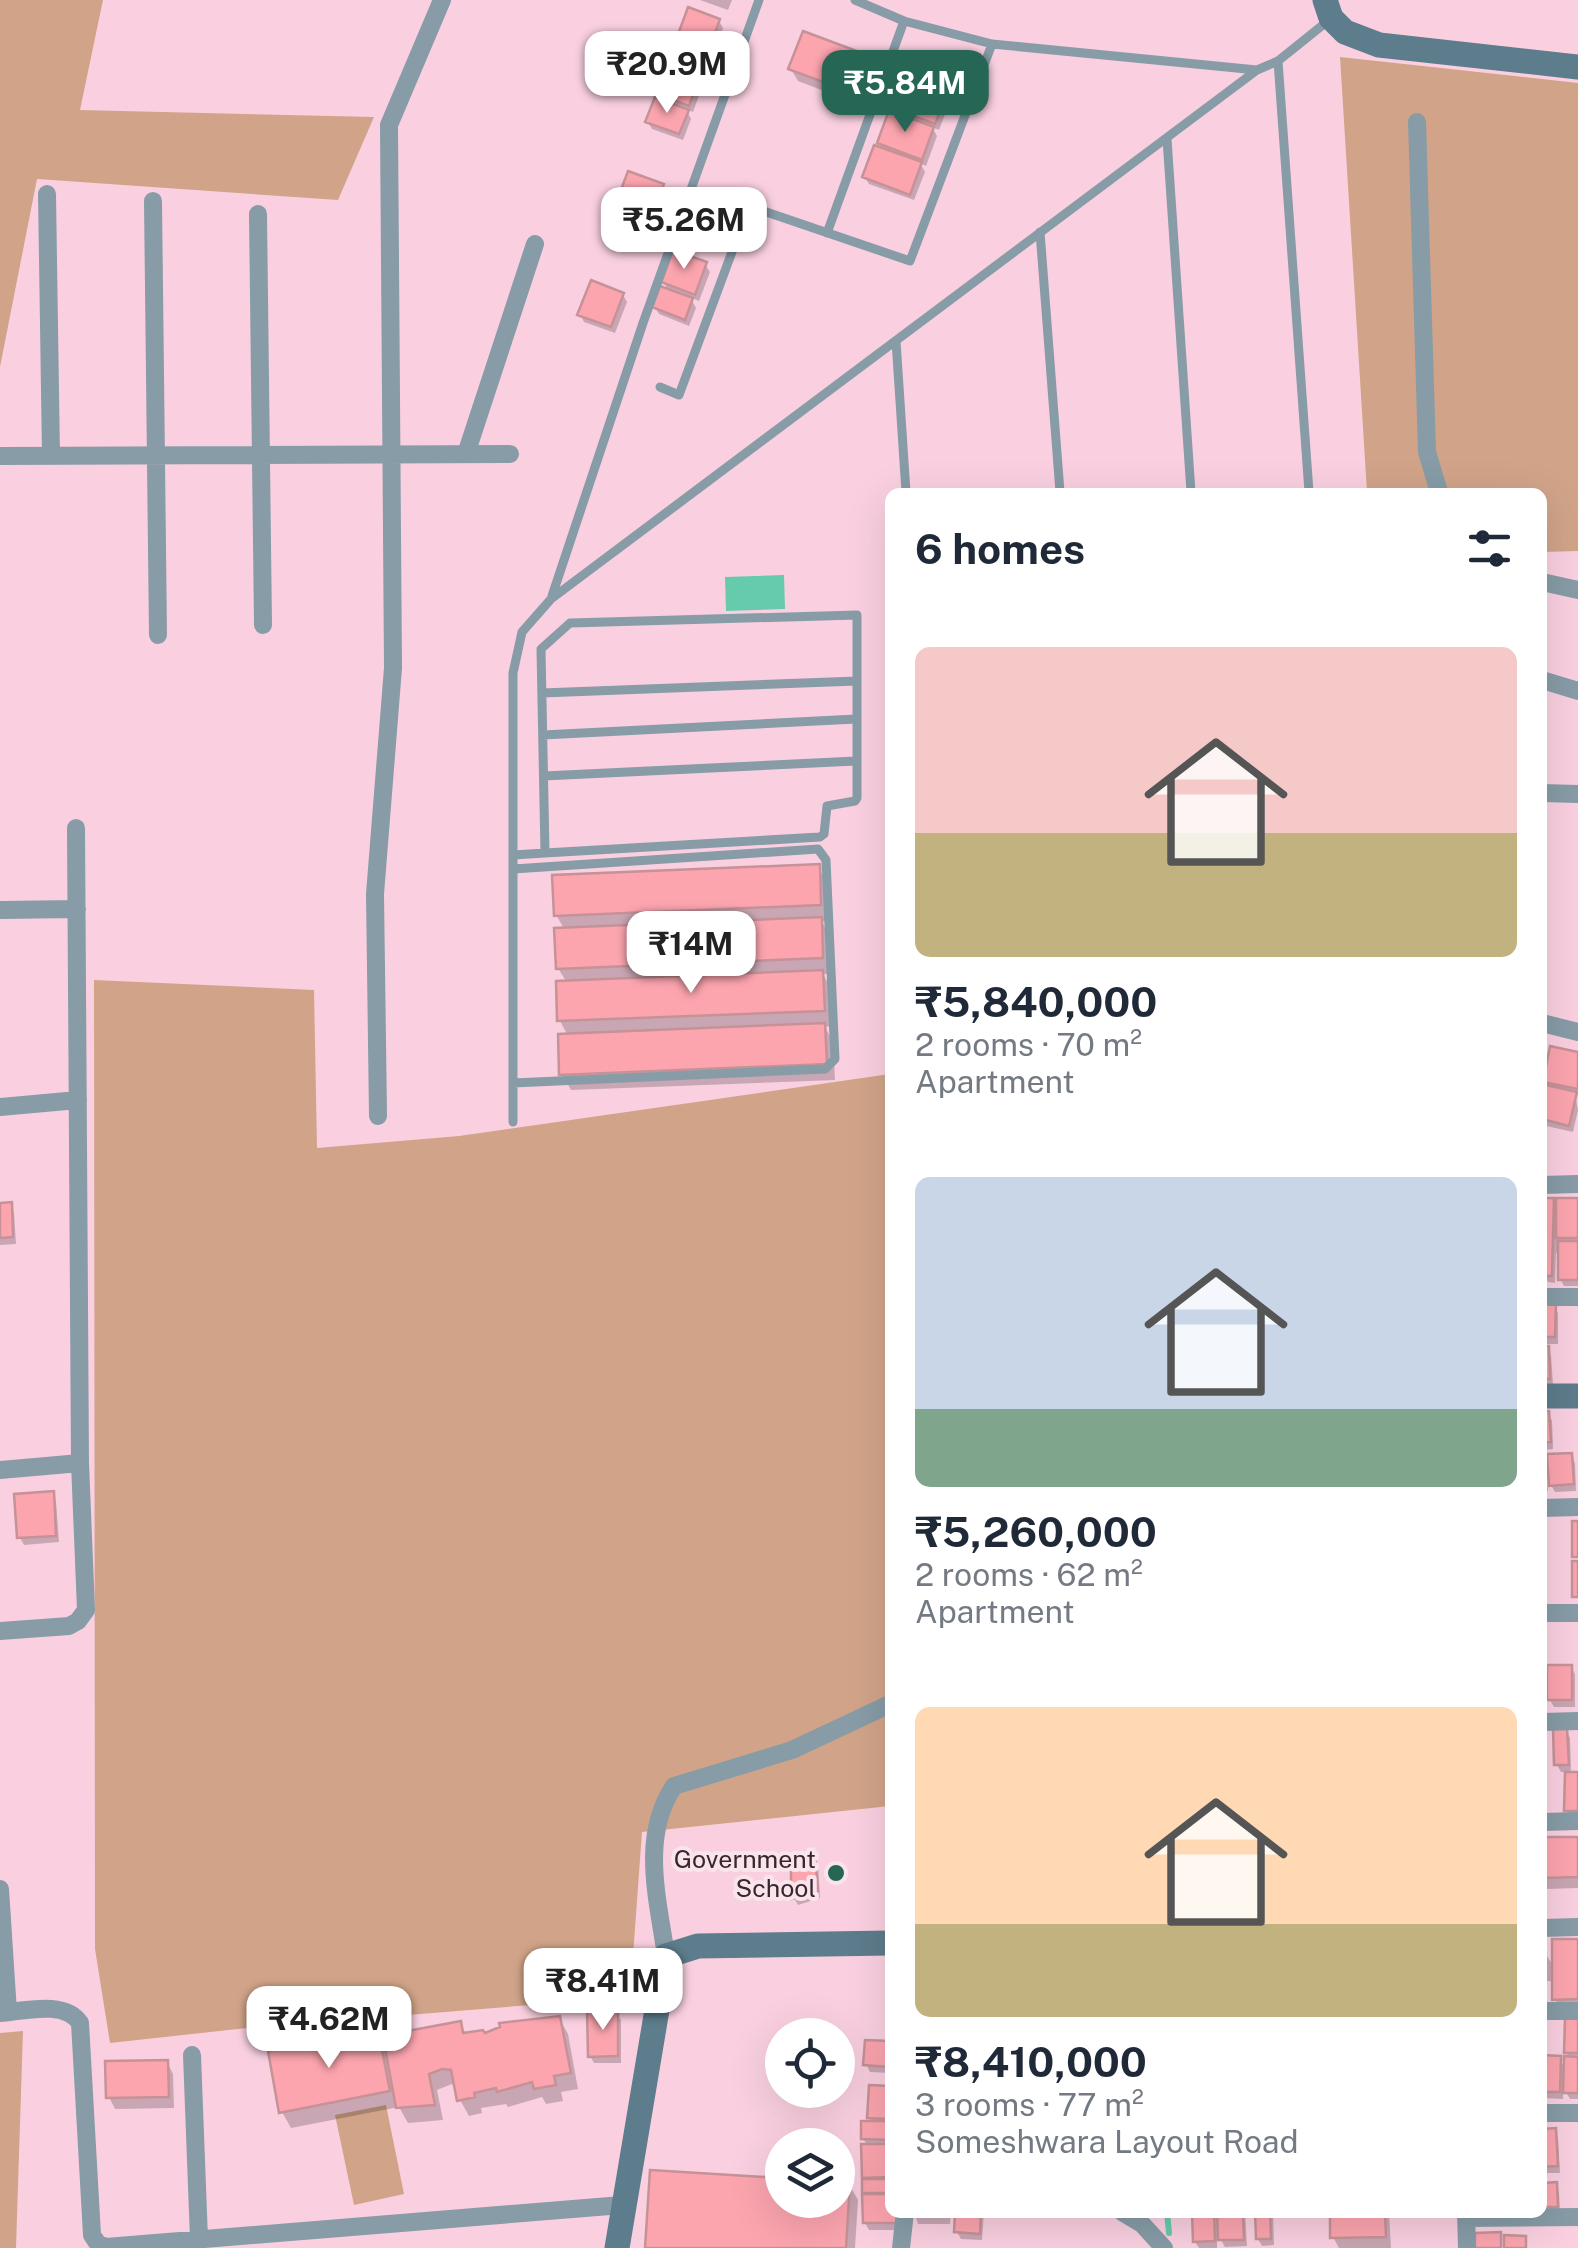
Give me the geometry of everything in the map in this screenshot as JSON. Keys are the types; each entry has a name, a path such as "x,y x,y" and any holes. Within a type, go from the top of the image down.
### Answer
{"street":[{"path":"378,1116 376,894 394,668 389,125 442,0"},
{"path":"1328,9 1345,32 1379,45 1578,67"},
{"path":"1417,122 1427,452 1438,488"},
{"path":"48,194 50,456"},
{"path":"154,201 158,635"},
{"path":"258,214 263,625"},
{"path":"466,454 534,244"},
{"path":"0,456 510,454"},
{"path":"1547,583 1578,590"},
{"path":"1547,682 1578,691"},
{"path":"1547,794 1578,794"},
{"path":"0,1631 69,1626 86,1610 80,1463 76,828"},
{"path":"0,910 77,909"},
{"path":"1547,1024 1578,1032"},
{"path":"0,1107 78,1100"},
{"path":"1547,1185 1578,1184"},
{"path":"1547,1297 1578,1298"},
{"path":"1547,1396 1578,1396"},
{"path":"0,1470 80,1463"},
{"path":"1547,1508 1578,1508"},
{"path":"1547,1613 1578,1613"},
{"path":"617,2248 666,1956 653,1868 656,1826 663,1802 674,1786 792,1750 885,1706"},
{"path":"1547,1722 1578,1721"},
{"path":"1547,1822 1578,1822"},
{"path":"0,1888 4,2012 62,2009 74,2014 80,2023 92,2235 98,2244 622,2205"},
{"path":"1547,1928 1578,1927"},
{"path":"666,1956 698,1946 885,1942"},
{"path":"1547,2012 1578,2011"},
{"path":"192,2055 199,2238"},
{"path":"1547,2112 1578,2112"},
{"path":"1547,2216 1578,2217"},
{"path":"901,2248 904,2218"},
{"path":"1132,2218 1164,2248"},
{"path":"1466,2218 1467,2248"}],"lane":[{"path":"551,598 643,323 760,0"},
{"path":"855,0 904,21 992,44 1257,70"},
{"path":"513,1122 516,655 522,632 551,598 1257,70 1278,61 1328,9"},
{"path":"827,233 904,21"},
{"path":"660,387 679,395 748,206 910,261 992,44"},
{"path":"1278,61 1309,488"},
{"path":"1168,139 1191,488"},
{"path":"1040,232 1060,488"},
{"path":"896,341 906,488"},
{"path":"513,855 820,836 827,831 827,806 856,800 856,614 577,620 542,649 545,853"},
{"path":"542,693 857,681"},
{"path":"543,736 856,719"},
{"path":"544,776 856,761"},
{"path":"513,868 818,849 826,860 834,1059 825,1069 513,1083"}],"shaded area":[{"path":"0,0 103,0 80,110 374,117 338,200 37,179 0,367"},
{"path":"1340,57 1578,83 1578,551 1547,552 1547,488 1367,488"},
{"path":"784,575 785,609 726,611 725,577"},
{"path":"94,980 314,990 317,1148 459,1136 885,1075 885,1807 642,1832 630,1997 110,2043 95,1949"},
{"path":"23,2031 16,2248 0,2248 0,2033"},
{"path":"386,2105 404,2194 354,2205 335,2115"}],"building":[{"path":"688,7 720,19 708,52 676,40"},
{"path":"803,31 862,53 847,91 788,69"},
{"path":"667,64 700,76 689,106 656,94"},
{"path":"907,70 950,86 935,124 892,108"},
{"path":"655,97 689,110 679,134 645,122"},
{"path":"889,110 934,127 922,160 877,143"},
{"path":"874,145 922,162 910,195 862,177"},
{"path":"628,171 664,184 652,216 616,203"},
{"path":"696,194 728,206 717,236 685,224"},
{"path":"673,250 707,262 695,295 661,282"},
{"path":"591,280 624,293 611,327 577,315"},
{"path":"660,286 693,298 685,320 652,307"},
{"path":"820,864 821,905 554,916 552,875"},
{"path":"822,917 823,958 556,969 554,928"},
{"path":"823,970 825,1011 557,1021 556,981"},
{"path":"825,1023 827,1064 559,1075 558,1034"},
{"path":"1550,1046 1578,1052 1578,1089 1547,1083"},
{"path":"1547,1085 1577,1092 1569,1126 1547,1120"},
{"path":"1547,1198 1554,1198 1552,1276 1547,1276"},
{"path":"1556,1198 1578,1198 1578,1238 1556,1238"},
{"path":"12,1202 13,1237 0,1238 0,1203"},
{"path":"1558,1241 1578,1241 1578,1280 1558,1280"},
{"path":"1547,1304 1556,1304 1555,1337 1547,1337"},
{"path":"1549,1346 1550,1379 1547,1379"},
{"path":"1547,1411 1549,1411 1551,1442 1547,1442"},
{"path":"1572,1453 1574,1484 1549,1486 1547,1454"},
{"path":"54,1491 56,1536 17,1538 14,1494"},
{"path":"1572,1521 1578,1521 1578,1557 1572,1557"},
{"path":"1572,1561 1578,1561 1578,1597 1572,1597"},
{"path":"1547,1665 1572,1665 1572,1700 1547,1700"},
{"path":"1567,1728 1569,1765 1554,1765 1553,1729"},
{"path":"1565,1772 1578,1772 1578,1811 1564,1811"},
{"path":"1547,1837 1578,1837 1578,1877 1547,1878"},
{"path":"815,1854 818,1891 791,1899 791,1855"},
{"path":"1552,1939 1578,1939 1578,1999 1552,2000"},
{"path":"587,2010 618,2010 618,2056 588,2057"},
{"path":"560,2016 571,2073 554,2076 556,2085 534,2089 532,2082 497,2092 496,2088 474,2093 475,2097 457,2101 451,2070 442,2069 429,2074 435,2105 396,2108 384,2042 404,2038 402,2032 461,2021 463,2033 485,2033 500,2027 499,2023"},
{"path":"1565,2018 1578,2019 1578,2053 1564,2053"},
{"path":"378,2029 390,2091 279,2113 268,2051"},
{"path":"865,2040 885,2041 885,2067 863,2065"},
{"path":"1547,2055 1561,2056 1560,2092 1547,2092"},
{"path":"1564,2056 1578,2057 1578,2093 1563,2093"},
{"path":"168,2060 169,2097 106,2098 105,2061"},
{"path":"869,2085 885,2086 885,2119 867,2118"},
{"path":"861,2121 885,2121 885,2140 861,2139"},
{"path":"1556,2128 1558,2166 1547,2167 1547,2129"},
{"path":"861,2144 885,2144 885,2177 862,2178"},
{"path":"650,2170 765,2177 765,2218 848,2218 846,2248 645,2248"},
{"path":"862,2179 885,2179 885,2193 862,2193"},
{"path":"1557,2182 1558,2207 1547,2207 1547,2183"},
{"path":"862,2194 885,2194 885,2218 897,2218 897,2223 863,2223"},
{"path":"955,2218 981,2218 980,2234 954,2232"},
{"path":"1192,2218 1214,2218 1215,2241 1193,2242"},
{"path":"1217,2218 1243,2218 1244,2240 1218,2240"},
{"path":"1255,2218 1270,2218 1271,2239 1256,2239"},
{"path":"1330,2218 1385,2218 1386,2237 1330,2238"},
{"path":"1501,2232 1501,2248 1475,2248 1475,2233"},
{"path":"1504,2235 1526,2236 1526,2248 1504,2248"}],"waterway":[{"path":"1168,2218 1169,2233"}],"place":[{"name":"Government School","path":"836,1873"}]}
